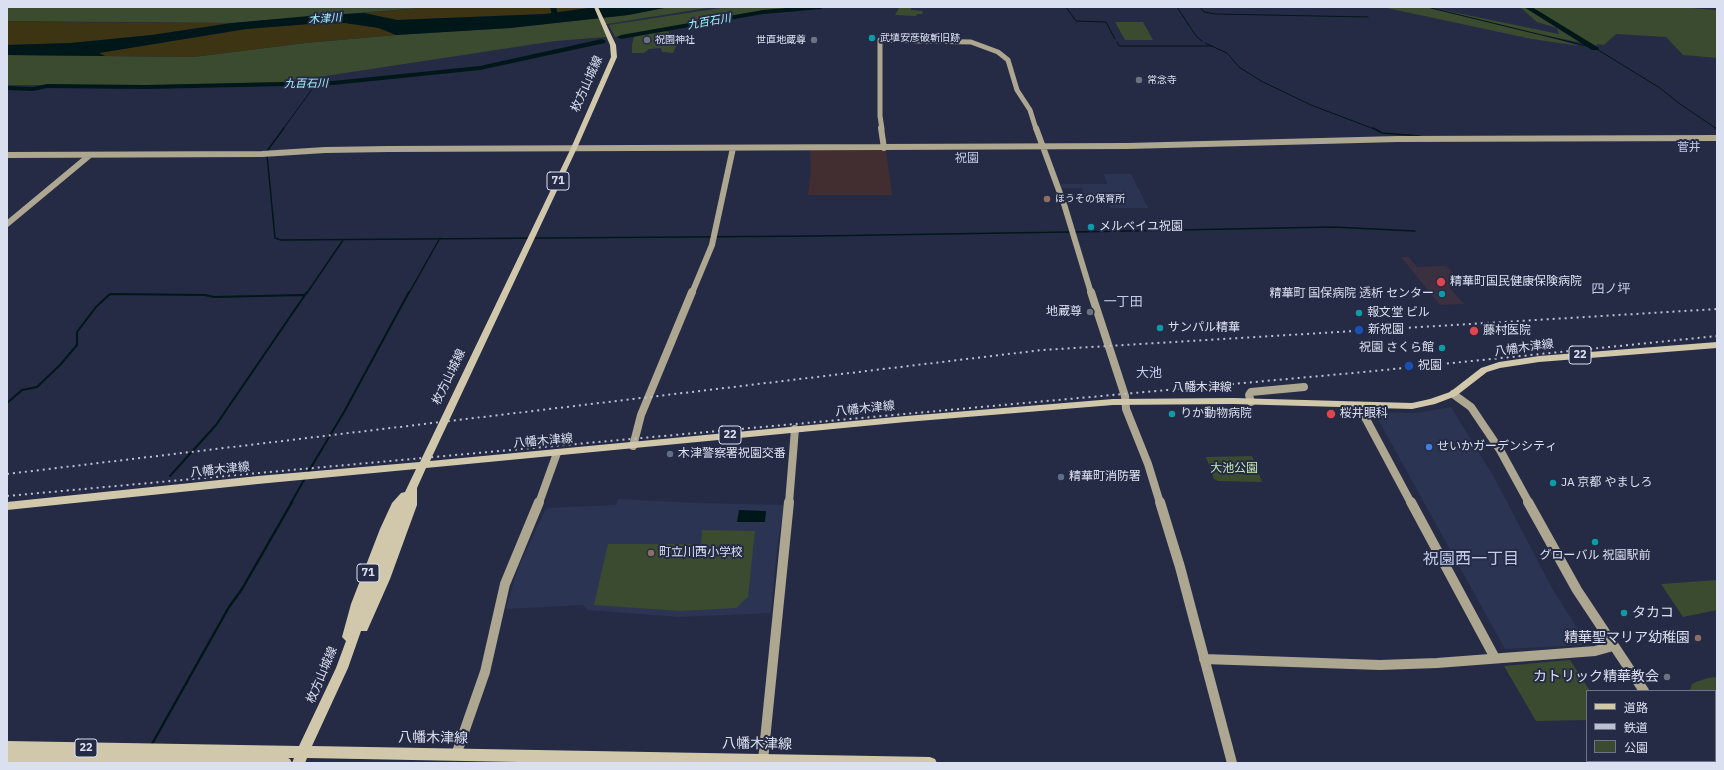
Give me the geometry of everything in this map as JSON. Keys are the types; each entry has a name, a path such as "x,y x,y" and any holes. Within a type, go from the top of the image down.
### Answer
{"main road":[{"name":"枚方山城線","path":"301,757 342,668 394,526 574,148 614,57 613,45 596,7"},
{"name":"八幡木津線","path":"7,506 258,480 423,466 970,413 1125,402 1251,402 1359,406 1419,405 1432,402 1452,394 1484,370 1498,364 1539,359 1717,345"},
{"name":"71","path":"342,668 362,629 384,579 412,505 414,488 423,466"},
{"name":"71","path":"342,668 357,604 385,530 396,506 414,488"},
{"name":"八幡木津線","path":"7,747 301,757 456,755 763,762 930,763"},
{"name":"22","path":"7,758 285,763"}],"street":[{"path":"884,148 880,109 880,40 971,42 1002,54 1008,61 1020,96 1030,110 1042,147 1064,204 1097,312 1125,396 1125,402 1148,464 1180,567 1232,763"},
{"path":"7,155 262,154 341,150 574,148 1042,147 1398,140 1717,138"},
{"path":"633,446 641,415 712,245 733,148"},
{"path":"7,224 90,155"},
{"path":"1251,402 1249,395 1251,392 1304,388"},
{"path":"1452,394 1471,408 1500,450 1566,570 1643,690"},
{"path":"1359,406 1495,658"},
{"path":"763,762 795,442 794,430"},
{"path":"456,755 485,672 505,584 539,503 557,453"},
{"path":"1204,659 1380,665 1437,663 1595,651 1614,646"}],"shaded area":[{"path":"810,149 886,150 892,195 808,195 811,170"},
{"path":"1104,174 1131,174 1148,208 1111,208 1108,202 1087,202 1082,188 1062,188 1061,184 1107,184"},
{"name":"精華町国民健康保険病院","path":"1401,257 1409,257 1417,267 1446,266 1465,286 1449,287 1464,304 1440,305"},
{"path":"1451,407 1495,479 1553,590 1584,639 1582,645 1505,649 1374,412 1416,413"},
{"name":"町立川西小学校","path":"618,499 784,505 778,540 771,612 679,617 588,610 583,605 507,609 506,607 519,566 545,510 548,508 616,505"}],"green space":[{"path":"7,7 432,7 232,23 7,21"},
{"path":"669,7 713,7 601,25 607,37 555,41 286,82 163,85 7,85 7,55 193,57 305,43 396,35 510,28 628,15"},
{"path":"727,7 812,7 741,14 615,37 609,25"},
{"path":"911,7 911,10 923,11 922,14 917,14 916,16 895,15 899,8"},
{"path":"1382,7 1428,7 1559,34 1557,28 1537,22 1521,8 1498,7 1677,7 1717,10 1717,58 1683,55 1666,37 1616,34 1604,45 1597,44 1597,46 1544,35 1579,46 1532,39"},
{"path":"1115,22 1143,22 1153,40 1125,40"},
{"path":"666,31 670,33 668,41 679,40 673,53 662,52 661,48 649,49 644,53 632,53 634,37 637,35"},
{"name":"大池公園","path":"1252,456 1262,482 1218,481 1214,479 1206,457"},
{"path":"702,530 755,531 748,597 736,608 680,611 594,605 608,544 701,544"},
{"path":"1717,580 1717,610 1683,617 1661,584"},
{"path":"1570,660 1589,690 1586,690 1586,720 1536,721 1504,666"},
{"path":"1717,677 1717,741 1716,690 1690,690 1692,684 1708,678"}],"sand":[{"path":"432,7 596,7 545,14 397,20 364,13"},
{"path":"7,21 232,23 152,35 71,43 7,45"},
{"path":"344,23 379,28 396,35 305,43 193,57 105,56 98,53 246,29"}],"water":[{"name":"木津川","path":"596,7 669,7 628,15 510,28 396,35 379,28 345,23 309,24 246,29 99,53 105,56 7,55 7,45 71,43 152,35 232,23 309,16 364,13 397,20 545,14"},
{"path":"739,510 766,511 765,522 737,522"}],"waterway":[{"path":"553,7 556,19"},
{"name":"九百石川","path":"621,37 763,12 821,7"},
{"path":"1066,7 1076,21 1106,22 1115,39"},
{"path":"1177,7 1196,36 1202,41"},
{"path":"1200,7 1204,12 1215,14 1368,17"},
{"path":"1427,7 1595,48 1660,88 1680,104 1717,129 1715,128"},
{"path":"1527,7 1595,48"},
{"name":"九百石川","path":"7,88 33,89 47,86 146,87 333,83 480,68 602,41"},
{"path":"1117,42 1119,46 1212,46"},
{"path":"1205,43 1212,46"},
{"path":"1212,46 1227,53 1239,67 1261,81 1311,105 1374,129"},
{"path":"283,129 316,84"},
{"path":"267,151 284,128"},
{"path":"1373,128 1382,133 1420,136"},
{"path":"267,155 275,238 281,240 440,239"},
{"path":"1074,232 1333,227 1415,231"},
{"path":"440,239 817,236 1070,232"},
{"path":"409,293 440,239"},
{"path":"307,293 343,240"},
{"path":"170,476 216,425 307,292"},
{"path":"307,474 344,412 409,292"},
{"path":"7,403 22,390 37,387 60,365 77,345 77,332 96,307 110,294 205,295 214,297 304,295"},
{"path":"291,503 305,478"},
{"path":"152,744 229,607 242,589 292,502"}],"railway":[{"path":"7,474 1042,350 1717,309"},
{"path":"7,496 1364,372 1717,336"}],"place":[{"name":"武埴安彦破斬旧跡","path":"872,38"},
{"name":"祝園神社","path":"647,40"},
{"name":"世直地蔵尊","path":"814,40"},
{"name":"常念寺","path":"1139,80"},
{"name":"ほうその保育所","path":"1047,199"},
{"name":"メルベイユ祝園","path":"1091,227"},
{"name":"精華町国民健康保険病院","path":"1441,282"},
{"name":"精華町 国保病院 透析 センター","path":"1442,294"},
{"name":"地蔵尊","path":"1090,312"},
{"name":"報文堂 ビル","path":"1359,313"},
{"name":"サンパル精華","path":"1160,328"},
{"name":"新祝園","path":"1359,330"},
{"name":"藤村医院","path":"1474,331"},
{"name":"祝園 さくら館","path":"1442,348"},
{"name":"祝園","path":"1409,366"},
{"name":"りか動物病院","path":"1172,414"},
{"name":"桜井眼科","path":"1331,414"},
{"name":"せいかガーデンシティ","path":"1429,447"},
{"name":"木津警察署祝園交番","path":"670,454"},
{"name":"精華町消防署","path":"1061,477"},
{"name":"JA 京都 やましろ","path":"1553,483"},
{"name":"グローバル 祝園駅前","path":"1595,542"},
{"name":"町立川西小学校","path":"651,553"},
{"name":"タカコ","path":"1624,613"},
{"name":"精華聖マリア幼稚園","path":"1698,638"},
{"name":"カトリック精華教会","path":"1667,677"}],"district":[{"name":"菅井","path":"1689,148"},
{"name":"祝園","path":"967,159"},
{"name":"四ノ坪","path":"1611,289"},
{"name":"一丁田","path":"1123,302"},
{"name":"大池","path":"1149,373"},
{"name":"祝園西一丁目","path":"1471,559"}]}
